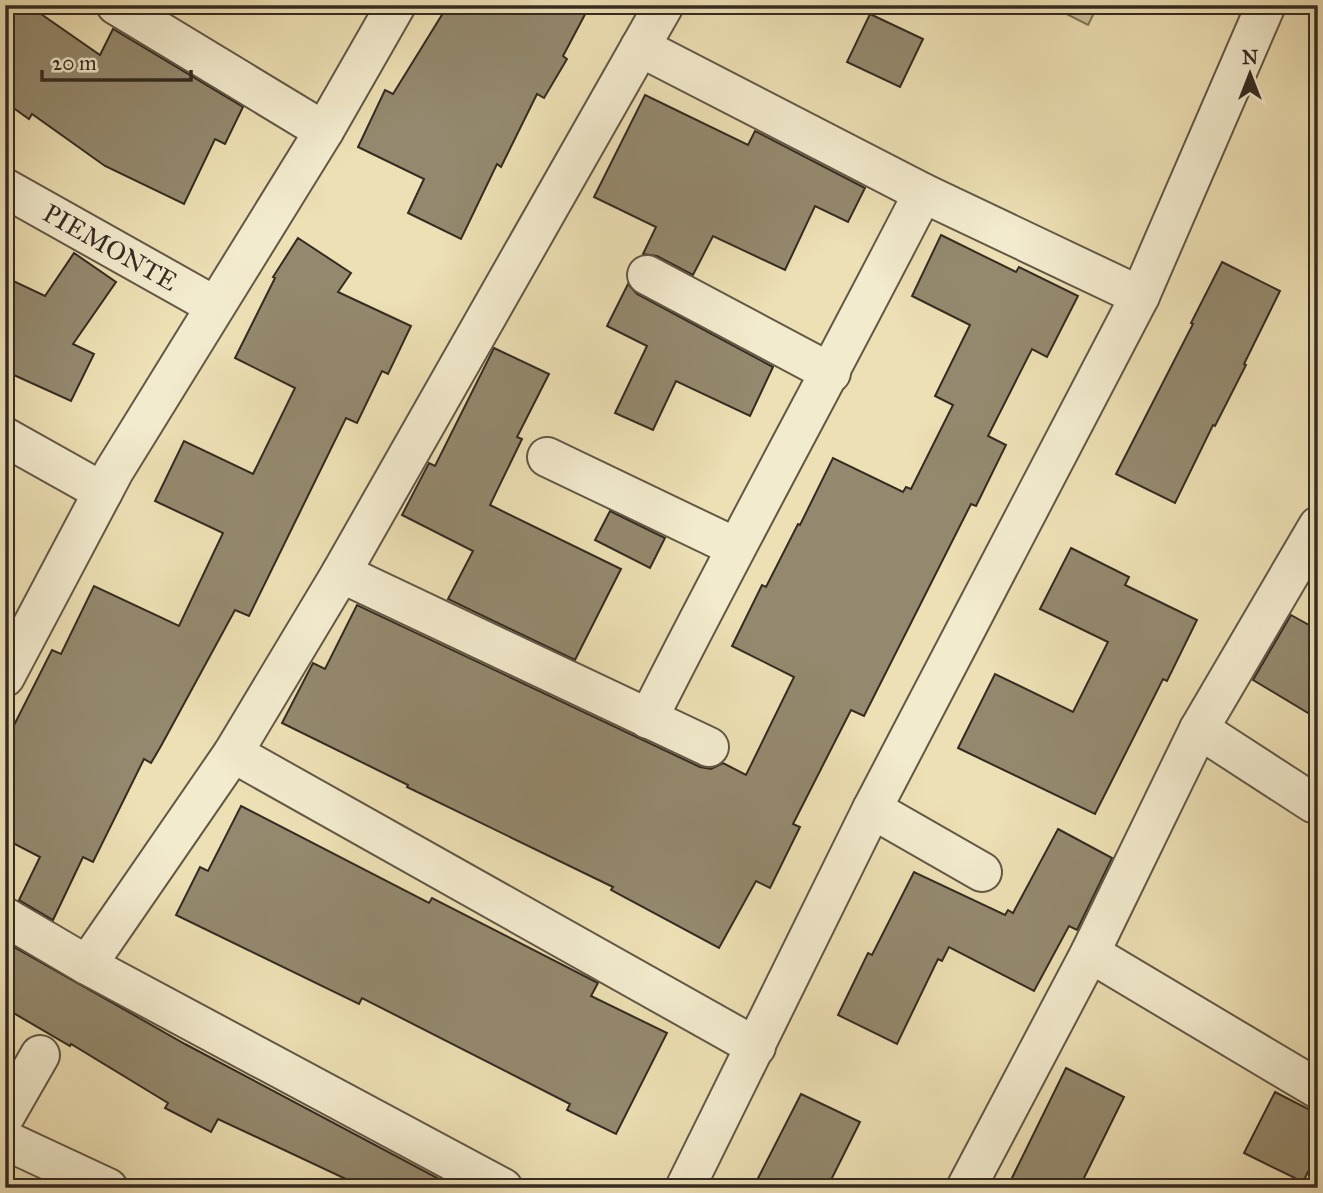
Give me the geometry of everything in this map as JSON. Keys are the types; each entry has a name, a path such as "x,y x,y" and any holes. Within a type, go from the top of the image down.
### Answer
{"street":[{"path":"116,5 324,131"},
{"path":"5,677 103,492 324,131 396,5"},
{"path":"87,965 233,753 341,573 664,5"},
{"path":"685,1188 872,809 1140,296 1266,5"},
{"path":"640,47 923,193 1140,296"},
{"name":"PIEMONTE","path":"5,188 215,306"},
{"path":"648,719 735,547 831,373 923,193"},
{"path":"647,275 831,373"},
{"path":"5,437 103,492"},
{"path":"547,457 735,547"},
{"path":"966,1188 1090,953 1199,729 1317,531"},
{"path":"341,573 709,747"},
{"path":"1199,729 1313,803"},
{"path":"233,753 756,1047"},
{"path":"872,809 982,872"},
{"path":"5,917 87,965 503,1188"},
{"path":"1090,953 1318,1089"},
{"path":"5,1116 40,1055"},
{"path":"5,1140 108,1188"}],"shaded area":[{"path":"1049,5 1098,5 1088,25"}],"building":[{"path":"5,5 28,5 100,55 113,29 243,107 225,144 215,139 184,204 105,166 32,114 29,119 5,102"},
{"path":"448,5 590,5 563,56 567,59 544,98 537,94 501,167 497,164 461,239 408,213 424,179 358,147 385,90 393,94"},
{"path":"870,14 923,39 900,87 847,62"},
{"path":"645,95 748,145 755,131 865,188 848,222 815,206 785,270 713,236 693,275 657,256 643,254 656,227 594,197"},
{"path":"941,235 1016,272 1019,267 1078,296 1047,357 1032,349 988,436 1006,445 976,506 971,504 864,716 851,710 793,824 800,827 770,888 756,881 719,948 611,890 613,887 282,723 313,663 325,669 357,605 700,767 711,769 723,763 746,775 794,677 732,646 762,585 766,587 798,524 800,525 833,458 903,492 906,487 911,489 953,405 935,396 970,325 912,296"},
{"path":"298,238 351,273 338,292 411,326 388,374 382,371 357,423 346,418 249,616 235,610 151,763 144,759 93,862 83,857 53,920 19,900 40,857 5,839 5,743 52,650 61,654 94,586 179,626 223,533 155,501 184,441 253,474 295,388 235,358 275,278 273,277"},
{"path":"74,253 116,282 73,344 94,354 71,401 5,371 5,277 45,296"},
{"path":"1222,262 1280,291 1244,364 1246,365 1175,503 1116,474"},
{"path":"628,284 637,294 773,367 750,416 676,381 653,430 615,413 647,346 607,326"},
{"path":"494,348 549,374 517,437 522,439 490,505 621,569 575,660 448,599 473,551 402,515 429,463 435,466"},
{"path":"610,511 665,538 650,568 595,540"},
{"path":"1071,548 1129,577 1125,585 1197,620 1167,681 1163,679 1095,814 958,748 995,674 1073,712 1108,642 1040,609"},
{"path":"1291,615 1318,630 1318,719 1253,680"},
{"path":"241,806 429,903 432,898 598,983 591,996 667,1033 616,1134 567,1110 570,1104 362,998 359,1004 176,915 200,867 208,871"},
{"path":"1058,829 1112,858 1077,930 1069,926 1034,991 949,947 942,961 938,959 897,1044 838,1015 868,953 872,955 914,872 1005,915 1008,910 1013,913"},
{"path":"5,942 185,1044 456,1188 365,1188 218,1119 211,1132 165,1108 168,1103 71,1044 70,1046 10,1011 5,1021"},
{"path":"1066,1068 1124,1097 1079,1188 1007,1188"},
{"path":"1275,1092 1318,1114 1318,1152 1303,1182 1244,1153"},
{"path":"801,1094 860,1122 827,1188 753,1188"}]}
